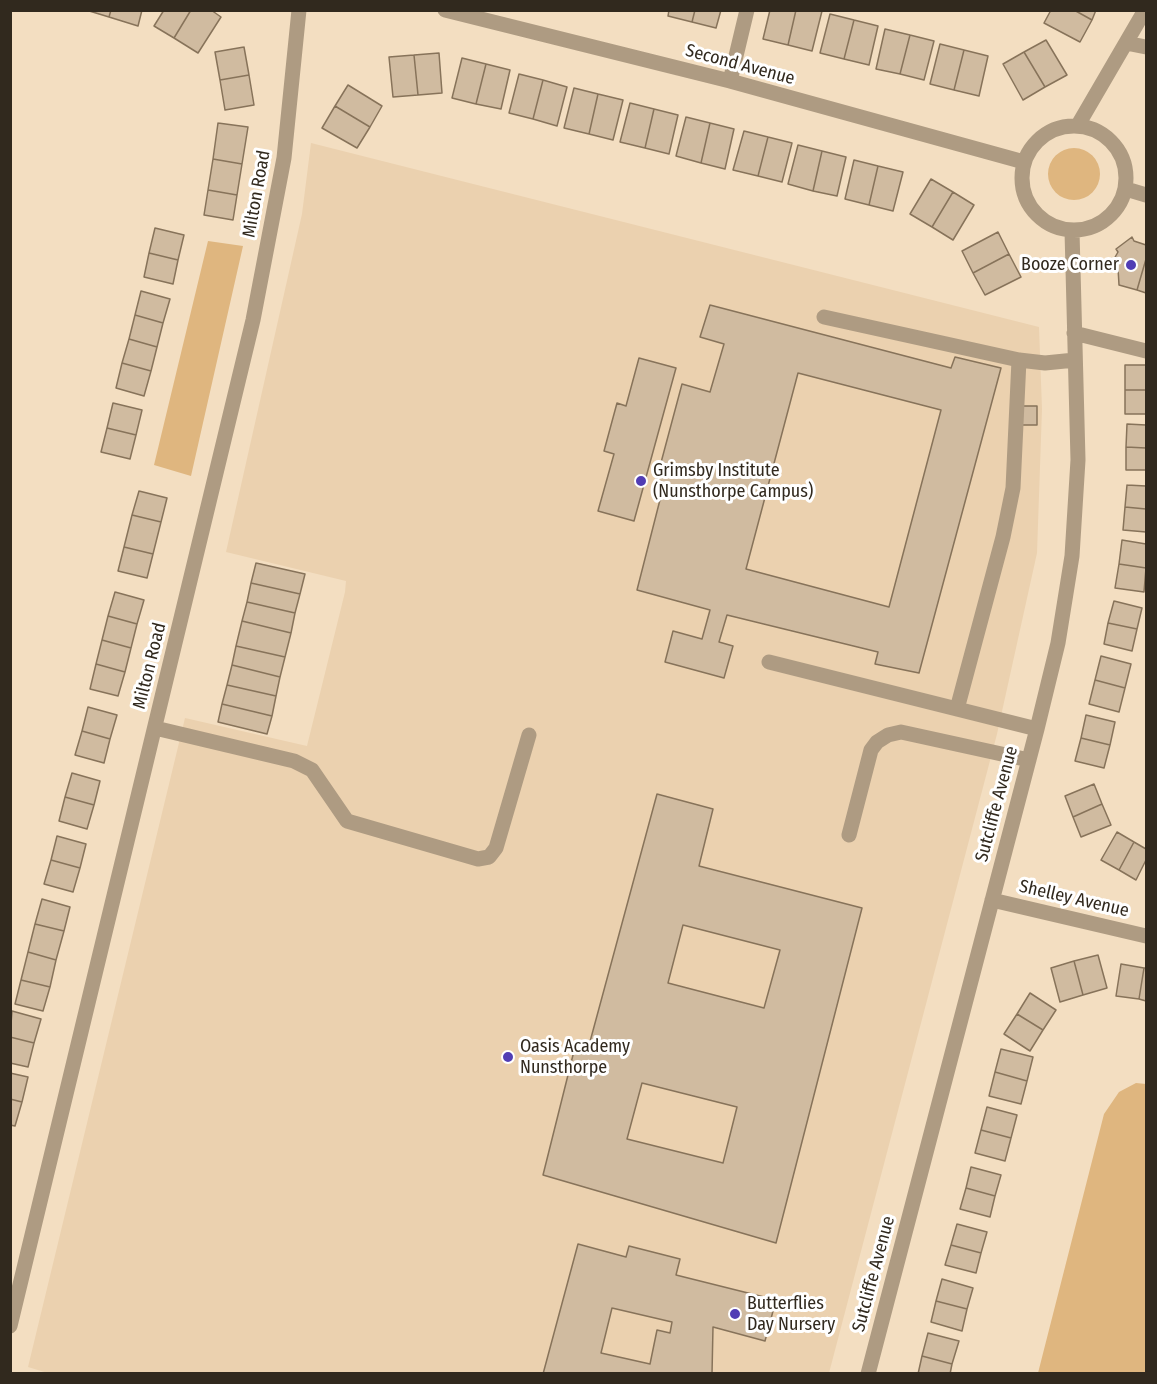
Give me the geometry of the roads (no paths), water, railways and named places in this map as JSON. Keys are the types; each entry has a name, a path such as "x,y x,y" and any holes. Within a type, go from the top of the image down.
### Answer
{"street":[{"name":"Milton Road","path":"10,1326 253,320 284,158 299,10"},
{"name":"Second Avenue","path":"445,10 730,81 1024,162"},
{"path":"730,81 747,10"},
{"path":"1078,125 1145,10"},
{"path":"1126,43 1146,47"},
{"path":"1078,125 1103,135 1117,147 1124,164 1126,189 1119,206 1106,220 1090,228 1072,231 1054,227 1039,217 1028,203 1022,186 1024,162 1034,146 1047,134 1064,127 1078,125"},
{"path":"1126,189 1146,195"},
{"name":"Sutcliffe Avenue","path":"868,1374 1058,644 1072,556 1078,460 1072,231"},
{"path":"824,317 1018,360 1045,363 1075,360"},
{"path":"1074,333 1146,351"},
{"path":"957,709 1003,537 1013,488 1018,360"},
{"path":"769,662 1037,729"},
{"path":"155,728 294,761 312,770 348,821 478,859 489,856 496,848 529,735"},
{"path":"849,835 871,750 877,741 888,735 901,732 1029,760"},
{"name":"Shelley Avenue","path":"992,900 1146,936"}],"place":[{"name":"Booze Corner","path":"1131,265"},
{"name":"Grimsby Institute (Nunsthorpe Campus)","path":"641,481"},
{"name":"Oasis Academy Nunsthorpe","path":"508,1057"},
{"name":"Butterflies Day Nursery","path":"735,1314"}]}
